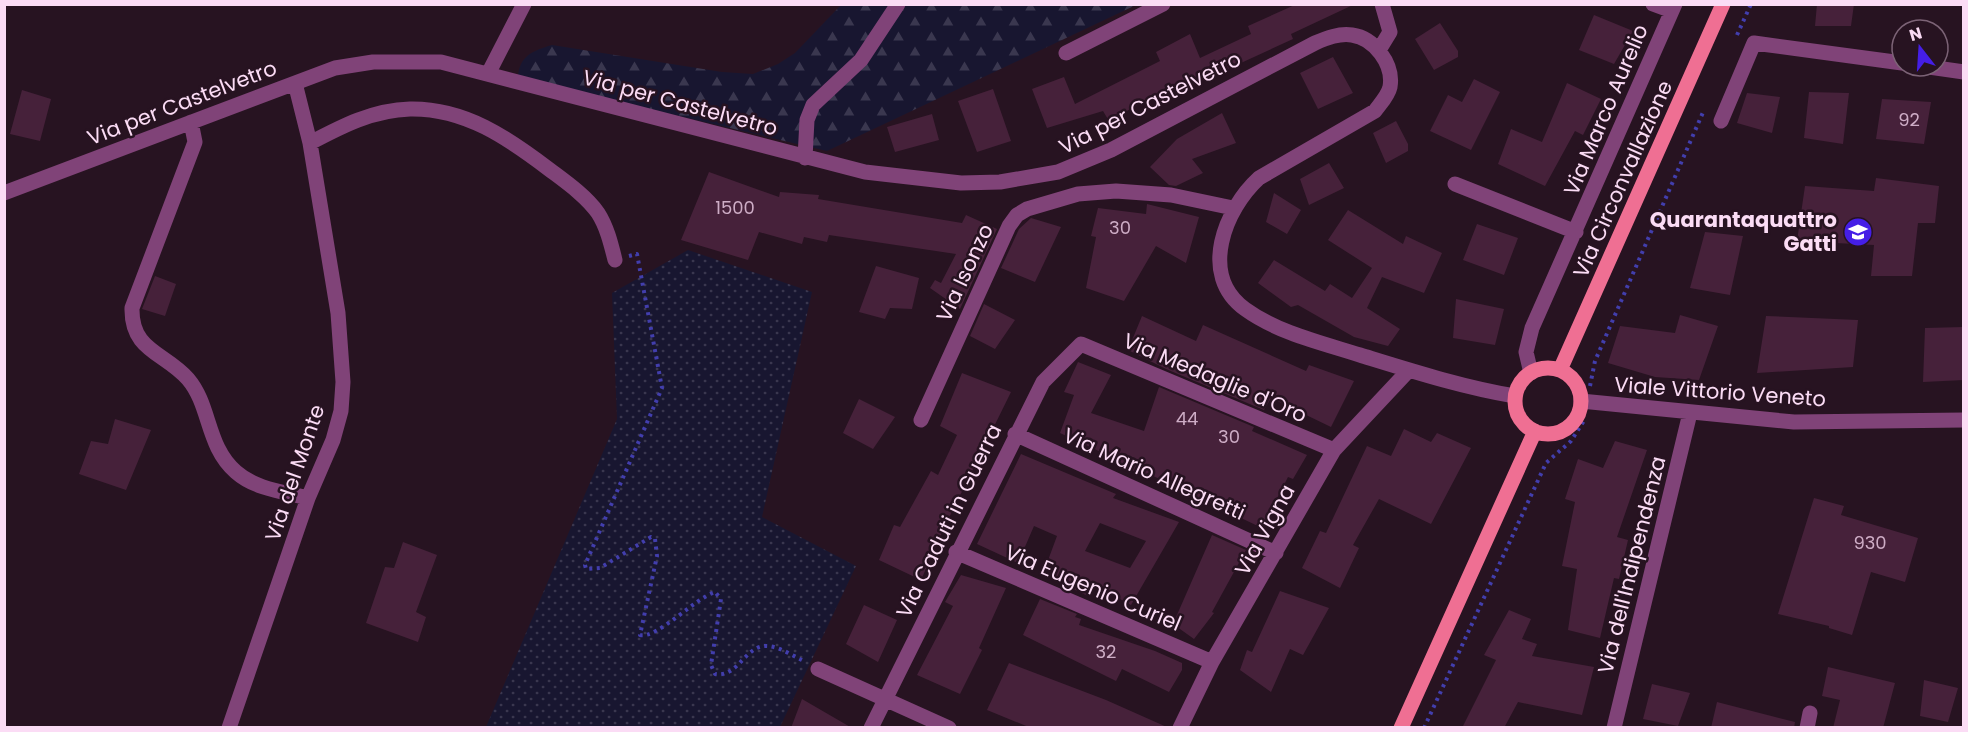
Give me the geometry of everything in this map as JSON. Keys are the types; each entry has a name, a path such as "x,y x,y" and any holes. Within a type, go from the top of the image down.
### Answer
{"main road":[{"name":"Via Circonvallazione","path":"1560,370 1724,4"},
{"path":"1545,368 1560,370 1585,397 1577,417 1566,428 1551,433 1535,431 1519,417 1515,396 1520,383 1531,373 1545,368"},
{"path":"1401,728 1535,431"}],"street":[{"path":"488,74 524,4"},
{"path":"805,158 807,120 813,105 861,60 898,4"},
{"path":"1066,53 1163,4"},
{"path":"1382,4 1390,32 1379,50 1388,67 1390,87 1375,111 1259,178 1244,192 1233,208 1221,235 1220,258 1223,277 1231,295 1244,309 1309,339 1469,388 1515,396"},
{"path":"1653,4 1673,8"},
{"name":"Via Marco Aurelio","path":"1531,373 1526,352 1532,328 1673,8"},
{"name":"Via per Castelvetro","path":"4,192 335,68 373,62 441,62 865,172 961,183 1000,182 1058,172 1111,150 1315,43 1335,35 1351,35 1365,39 1379,50"},
{"path":"1720,121 1754,44 1890,61"},
{"name":"Via del Monte","path":"229,728 308,498 333,440 341,411 343,382 338,313 310,142 295,83"},
{"path":"310,142 348,123 382,113 411,109 451,114 480,123 508,139 574,188 597,212 607,231 615,260"},
{"path":"191,122 195,142 132,308 135,328 143,346 189,380 198,395 215,445 225,462 256,485 308,498"},
{"path":"1455,184 1576,232"},
{"name":"Via Isonzo","path":"921,420 1009,226 1017,215 1027,209 1095,191 1171,195 1233,208"},
{"name":"Via Caduti in Guerra","path":"871,728 956,552 1043,382 1081,345"},
{"name":"Via Medaglie d'Oro","path":"1081,345 1334,450"},
{"name":"Via Vigna","path":"1180,728 1212,662 1334,450 1409,370"},
{"name":"Viale Vittorio Veneto","path":"1585,397 1690,413 1794,422 1964,420"},
{"name":"Via dell'Indipendenza","path":"1614,728 1690,413"},
{"name":"Via Mario Allegretti","path":"1015,434 1276,553"},
{"name":"Via Eugenio Curiel","path":"956,552 1212,662"},
{"path":"818,669 949,728"}],"path":[{"path":"1737,37 1751,4"},
{"path":"1585,397 1594,361 1708,102"},
{"path":"615,260 637,254 662,387 585,565 586,569 600,568 651,537 655,539 657,556 640,635 655,632 692,603 715,592 721,599 711,665 715,674 722,675 730,672 756,649 766,645 778,648 818,669"},
{"path":"1424,728 1546,463 1571,441 1585,419"}],"green space":[{"path":"841,5 1136,5 827,151 518,78 524,59 552,45 722,72 753,74 778,64 795,53"},
{"path":"688,250 812,292 762,517 856,566 780,727 486,727 617,419 612,293"}],"building":[{"path":"1297,4 1355,4 1291,34 1293,39 1219,73 1217,67 1172,88 1171,86 1109,121 1103,111 1047,128 1032,89 1064,77 1075,104 1160,61 1156,52 1190,34 1200,58 1251,34 1248,26"},
{"path":"1817,4 1854,4 1851,26 1815,26"},
{"path":"1594,15 1633,31 1614,64 1579,50"},
{"path":"1440,23 1458,51 1458,57 1434,70 1415,39"},
{"path":"1333,57 1353,93 1318,109 1300,73"},
{"path":"1474,79 1500,92 1471,150 1430,131 1448,95 1462,102"},
{"path":"1567,83 1601,99 1583,135 1575,131 1545,186 1498,164 1511,129 1542,142"},
{"path":"993,89 1011,141 977,152 958,101"},
{"path":"22,90 51,99 40,141 10,134"},
{"path":"1809,92 1849,93 1843,144 1804,138"},
{"path":"1747,93 1780,97 1772,133 1737,123"},
{"path":"1882,99 1931,102 1924,144 1876,139"},
{"path":"1222,113 1236,143 1192,159 1203,173 1176,186 1169,185 1150,167 1177,139"},
{"path":"932,114 939,140 895,152 887,127"},
{"path":"1396,121 1408,144 1408,151 1386,163 1373,133"},
{"path":"1329,163 1344,188 1309,205 1300,179"},
{"path":"709,172 779,197 780,192 819,195 818,199 962,223 966,215 997,229 960,309 930,288 935,280 941,283 956,254 829,235 827,242 804,237 802,244 759,232 748,260 681,240"},
{"name":"Quarantaquattro Gatti","path":"1876,178 1939,186 1935,223 1918,223 1912,276 1871,276 1874,245 1797,241 1805,186 1874,191"},
{"path":"1274,193 1301,210 1287,234 1266,222"},
{"path":"1147,204 1199,217 1186,263 1156,246 1124,301 1086,288 1096,237 1091,236 1098,208 1146,214"},
{"path":"1348,210 1403,244 1406,236 1442,253 1424,293 1382,277 1367,308 1400,329 1388,346 1354,337 1298,305 1291,307 1258,283 1274,260 1325,291 1330,284 1352,298 1372,268 1328,240"},
{"path":"1031,218 1061,227 1035,282 1001,268 1019,229"},
{"path":"1477,224 1518,238 1504,275 1463,260"},
{"path":"1705,232 1743,236 1730,295 1690,288"},
{"path":"876,266 919,278 912,309 890,308 885,319 859,312"},
{"path":"155,276 176,284 165,316 142,309"},
{"path":"1456,299 1504,309 1495,345 1453,338"},
{"path":"984,304 1015,320 995,349 970,336"},
{"path":"1680,315 1718,326 1699,380 1655,377 1608,363 1620,326 1675,333"},
{"path":"1142,316 1196,341 1203,325 1306,371 1309,365 1354,381 1331,427 1271,398 1264,410 1166,369 1128,350"},
{"path":"1766,316 1858,320 1853,367 1757,373"},
{"path":"1964,327 1964,380 1923,382 1925,328"},
{"path":"1078,362 1111,375 1091,413 1144,431 1159,387 1254,427 1252,431 1307,455 1293,479 1288,477 1262,528 1147,473 1145,476 1116,463 1118,460 1060,433 1074,395 1064,392"},
{"path":"962,373 1011,392 921,580 879,560 894,525 900,527 931,471 938,475 957,435 940,426"},
{"path":"859,399 895,417 873,449 843,433"},
{"path":"115,419 151,430 126,490 79,474 91,441 108,444"},
{"path":"1404,429 1431,442 1437,433 1471,448 1431,524 1379,499 1353,545 1359,548 1340,588 1302,568 1320,531 1326,533 1367,446 1391,456"},
{"path":"1615,441 1647,450 1617,537 1628,540 1619,579 1614,578 1600,638 1568,630 1577,569 1562,566 1575,502 1565,499 1578,459 1603,468"},
{"path":"1021,454 1116,494 1113,498 1179,522 1131,605 1095,585 1088,596 1050,578 1055,567 1047,563 1057,536 1034,526 1018,563 977,544","holes":["1100,523 1146,541 1130,568 1085,551"]},
{"path":"1814,498 1844,506 1841,515 1918,538 1905,582 1871,572 1852,635 1829,628 1829,626 1778,614"},
{"path":"1212,535 1246,550 1212,612 1214,613 1194,639 1173,624"},
{"path":"403,542 437,555 416,612 426,617 418,642 366,623 385,567 394,568"},
{"path":"961,575 1006,588 979,648 982,650 960,694 917,675 953,606 945,602"},
{"path":"1280,591 1329,608 1303,655 1290,649 1271,692 1240,670 1247,650 1252,652"},
{"path":"1040,599 1077,614 1075,617 1081,619 1079,625 1155,651 1182,663 1182,670 1169,692 1122,669 1116,681 1023,635"},
{"path":"864,605 897,620 878,662 846,644"},
{"path":"1509,610 1531,619 1522,639 1537,644 1532,656 1594,667 1582,715 1518,702 1504,728 1462,728 1496,660 1484,655"},
{"path":"1009,663 1106,700 1169,728 1031,728 987,710"},
{"path":"1828,667 1895,683 1883,728 1833,728 1840,700 1822,696"},
{"path":"1924,680 1958,688 1948,722 1920,716"},
{"path":"1652,684 1690,693 1678,726 1643,719"},
{"path":"802,699 852,728 791,728"},
{"path":"1717,702 1795,722 1794,728 1711,728"}],"place":[{"name":"Quarantaquattro Gatti","path":"1858,232"}]}
